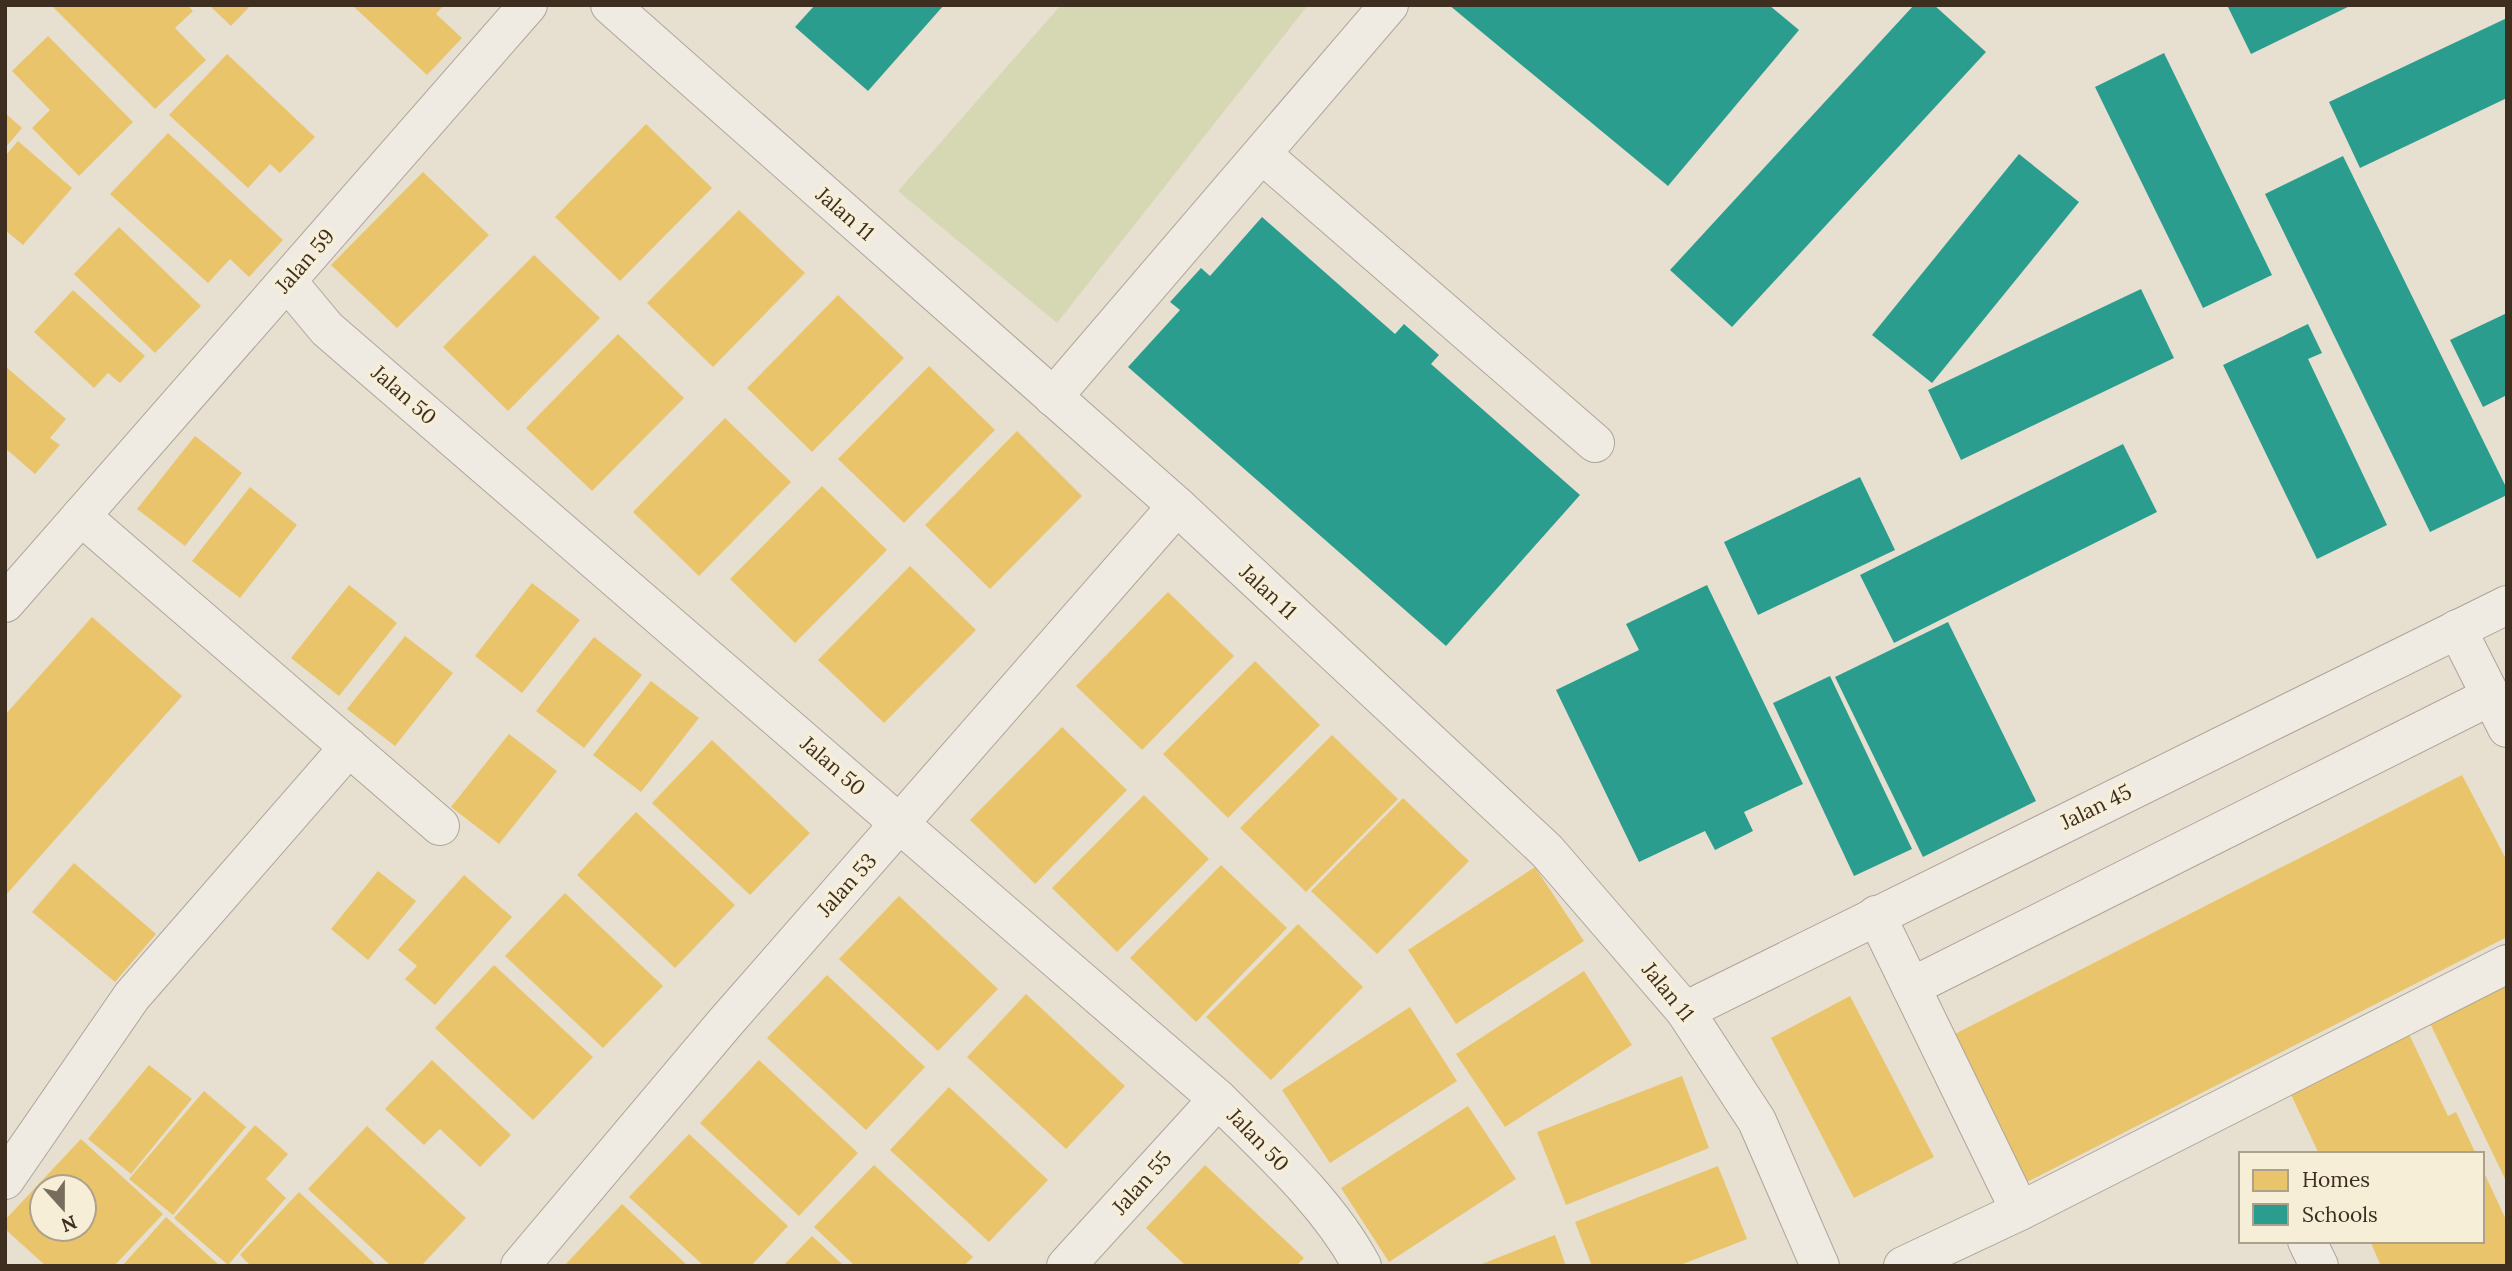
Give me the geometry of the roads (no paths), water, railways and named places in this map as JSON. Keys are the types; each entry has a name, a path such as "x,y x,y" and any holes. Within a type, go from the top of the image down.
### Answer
{"street":[{"name":"Jalan 59","path":"5,603 528,5"},
{"name":"Jalan 11","path":"610,5 1177,506 1547,851 1685,1011 1757,1121 1820,1266"},
{"path":"1053,397 1389,5"},
{"path":"1263,155 1595,443"},
{"name":"Jalan 50","path":"287,281 327,329 1218,1099 1272,1152 1347,1237 1362,1266"},
{"name":"Jalan 53","path":"520,1266 724,1024 901,825 1177,506"},
{"path":"81,516 440,826"},
{"name":"Jalan 45","path":"1685,1011 2507,605"},
{"path":"1911,987 2499,712 2457,629"},
{"path":"5,1180 132,996 349,747"},
{"path":"1876,915 2020,1211"},
{"path":"1903,1266 2020,1211 2507,964"},
{"name":"Jalan 55","path":"1066,1266 1218,1099"},
{"path":"2308,1243 2319,1266"}]}
